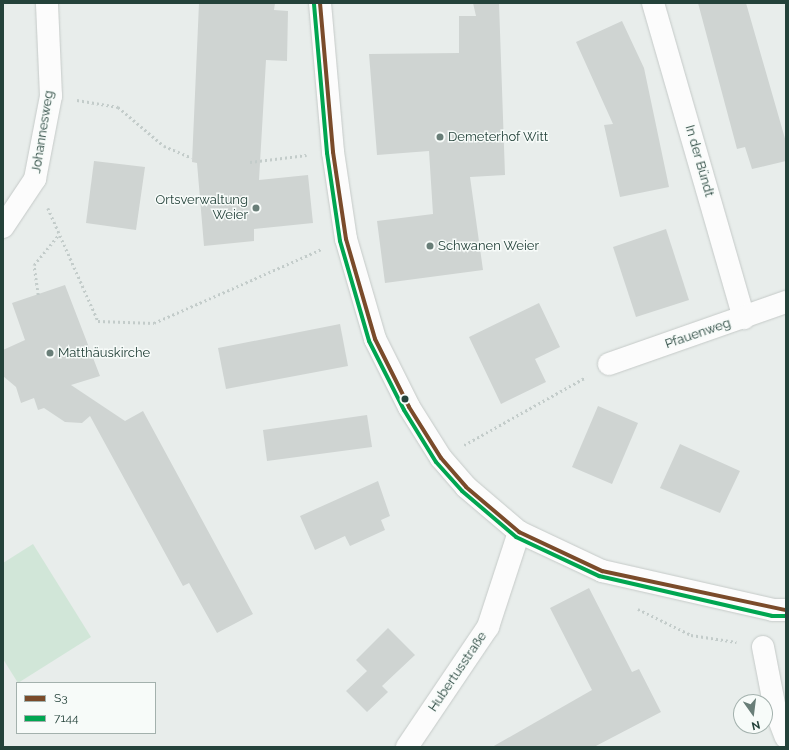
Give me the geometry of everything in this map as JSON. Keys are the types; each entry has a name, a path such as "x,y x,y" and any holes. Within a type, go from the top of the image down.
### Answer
{"street":[{"name":"Johannesweg","path":"3,227 35,179 51,96 47,3"},
{"path":"320,3 333,152 346,239 375,339 409,407 441,458 466,487 518,532 602,571 774,610 786,610"},
{"name":"In der Bündt","path":"653,3 744,318"},
{"name":"Pfauenweg","path":"609,364 744,318 786,302"},
{"name":"Hubertusstraße","path":"407,747 488,627 518,532"},
{"path":"763,647 775,709 786,737"}],"path":[{"path":"51,96 118,107 164,146 192,158"},
{"path":"250,162 333,152"},
{"path":"35,179 98,321 154,323 346,239"},
{"path":"38,295 34,265 59,234"},
{"path":"441,458 609,364"},
{"path":"634,607 691,635 763,647"}],"green space":[{"path":"33,544 91,637 20,682 17,682 3,659 3,563"}],"building":[{"path":"199,3 275,3 274,10 288,11 287,61 266,60 259,180 308,175 313,223 254,229 254,241 204,246 197,163 192,162"},
{"path":"473,3 499,3 505,175 470,177 483,270 385,283 377,221 433,214 429,151 377,155 369,54 459,53 459,16 476,16"},
{"path":"698,3 746,3 786,142 786,161 752,169 745,147 737,149"},
{"path":"622,21 644,68 669,187 620,197 604,125 613,124 576,42"},
{"path":"94,161 145,167 136,230 86,223"},
{"path":"666,229 689,300 636,317 613,247"},
{"path":"65,285 100,376 71,385 125,421 143,411 253,614 217,633 189,583 183,586 90,416 82,423 65,422 44,408 38,410 34,398 21,403 16,387 3,376 3,350 25,340 12,303"},
{"path":"539,303 560,347 535,359 546,382 501,404 469,337"},
{"path":"340,324 348,366 226,389 218,348"},
{"path":"598,406 638,423 612,484 572,467"},
{"path":"367,415 372,447 267,461 263,430"},
{"path":"680,444 740,471 720,513 660,488"},
{"path":"378,481 390,516 381,520 385,530 350,546 345,536 315,550 300,516"},
{"path":"589,588 632,672 639,669 661,712 594,747 492,747 592,690 550,608"},
{"path":"388,628 415,655 382,686 388,692 367,712 346,691 367,671 356,660"}],"transit line":[{"name":"S3","path":"320,3 333,152 346,239 375,339 409,407 441,458 466,487 519,532 602,571 786,610"},
{"name":"7144","path":"314,4 327,153 340,241 369,341 404,410 436,462 462,491 516,537 599,576 772,616 786,616"}],"place":[{"name":"Demeterhof Witt","path":"440,137"},
{"name":"Ortsverwaltung Weier","path":"256,208"},
{"name":"Schwanen Weier","path":"430,246"},
{"name":"Matthäuskirche","path":"50,353"}]}
